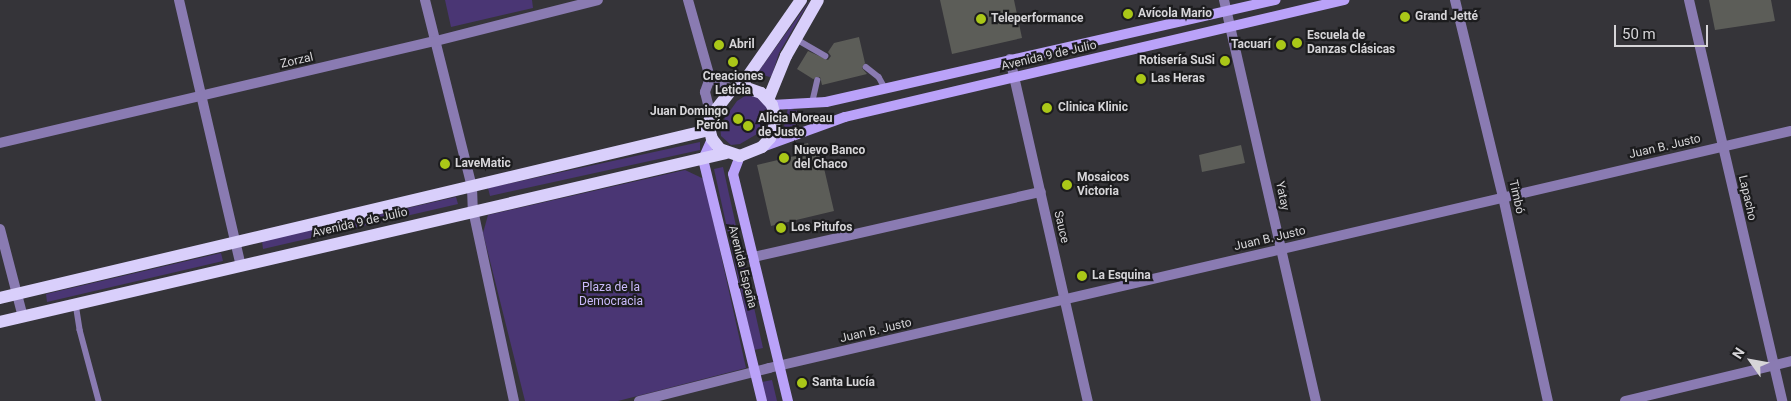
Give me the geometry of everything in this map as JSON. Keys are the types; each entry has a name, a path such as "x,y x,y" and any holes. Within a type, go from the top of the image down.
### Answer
{"main road":[{"path":"703,158 710,135 711,116 737,87 801,0"},
{"path":"770,103 786,56 818,0"},
{"name":"Avenida 9 de Julio","path":"770,103 812,104 1276,0"},
{"name":"Avenida 9 de Julio","path":"762,147 846,117 1344,0"},
{"path":"710,135 726,153 740,156 762,147 770,138 774,128 775,116 770,103 755,89 737,87"},
{"name":"Avenida 9 de Julio","path":"0,298 235,241 710,135"},
{"name":"Avenida 9 de Julio","path":"0,322 473,210 726,153"},
{"name":"Avenida España","path":"740,156 733,174 788,401"},
{"name":"Avenida España","path":"703,158 762,401"}],"street":[{"path":"179,0 203,96 241,266"},
{"path":"425,0 472,187 473,210 514,401"},
{"name":"Zorzal","path":"0,143 436,41 598,0"},
{"path":"688,0 710,78 705,92 711,116"},
{"name":"Yatay","path":"1224,0 1316,401"},
{"name":"Timbó","path":"1455,0 1503,197 1548,401"},
{"name":"Lapacho","path":"1689,0 1782,401"},
{"name":"Sauce","path":"1010,59 1088,401"},
{"path":"710,78 737,87"},
{"name":"Juan B. Justo","path":"639,401 780,366 1791,131"},
{"path":"754,257 1041,192"},
{"path":"0,229 23,317"},
{"path":"1625,401 1791,361"}],"lane":[{"path":"796,38 826,56"},
{"path":"866,66 879,77 885,88"},
{"path":"812,104 817,81"},
{"path":"76,304 80,330 99,401"}],"green space":[{"path":"445,0 532,0 533,8 451,27"},
{"path":"810,0 779,53 772,75 770,77 759,74 758,72"},
{"path":"753,94 767,107 766,120 757,134 740,144 731,145 721,136 720,125 737,101"},
{"path":"788,108 814,116 815,118 786,128 784,126"},
{"path":"700,142 700,150 490,196 488,188"},
{"path":"723,167 763,348 754,350 714,169"},
{"name":"Plaza de la Democracia","path":"685,170 704,179 746,368 618,401 525,401 483,233 488,215"},
{"path":"456,197 458,204 263,249 262,241"},
{"path":"221,253 223,261 47,302 46,294"},
{"path":"772,380 777,401 767,401 762,382"}],"building":[{"name":"Teleperformance","path":"940,0 1014,0 1022,38 952,54"},
{"path":"1709,0 1771,0 1775,21 1715,30"},
{"path":"859,37 865,63 862,68 867,74 822,85 820,77 813,79 797,69 808,51 828,60 831,56 828,52 834,43"},
{"path":"808,143 811,153 820,151 834,211 771,226 757,165 799,155 796,146"},
{"path":"1241,145 1245,163 1202,172 1199,155"}],"place":[{"name":"Avícola Mario","path":"1128,14"},
{"name":"Grand Jetté","path":"1405,17"},
{"name":"Teleperformance","path":"981,19"},
{"name":"Escuela de Danzas Clásicas","path":"1297,43"},
{"name":"Abril","path":"719,45"},
{"name":"Tacuarí","path":"1281,45"},
{"name":"Rotisería SuSi","path":"1225,61"},
{"name":"Creaciones Leticia","path":"733,62"},
{"name":"Las Heras","path":"1141,79"},
{"name":"Clinica Klinic","path":"1047,108"},
{"name":"Juan Domingo Perón","path":"738,119"},
{"name":"Alicia Moreau de Justo","path":"748,126"},
{"name":"Nuevo Banco del Chaco","path":"784,158"},
{"name":"LaveMatic","path":"445,164"},
{"name":"Mosaicos Victoria","path":"1067,185"},
{"name":"Los Pitufos","path":"781,228"},
{"name":"La Esquina","path":"1082,276"},
{"name":"Santa Lucía","path":"802,383"}]}
